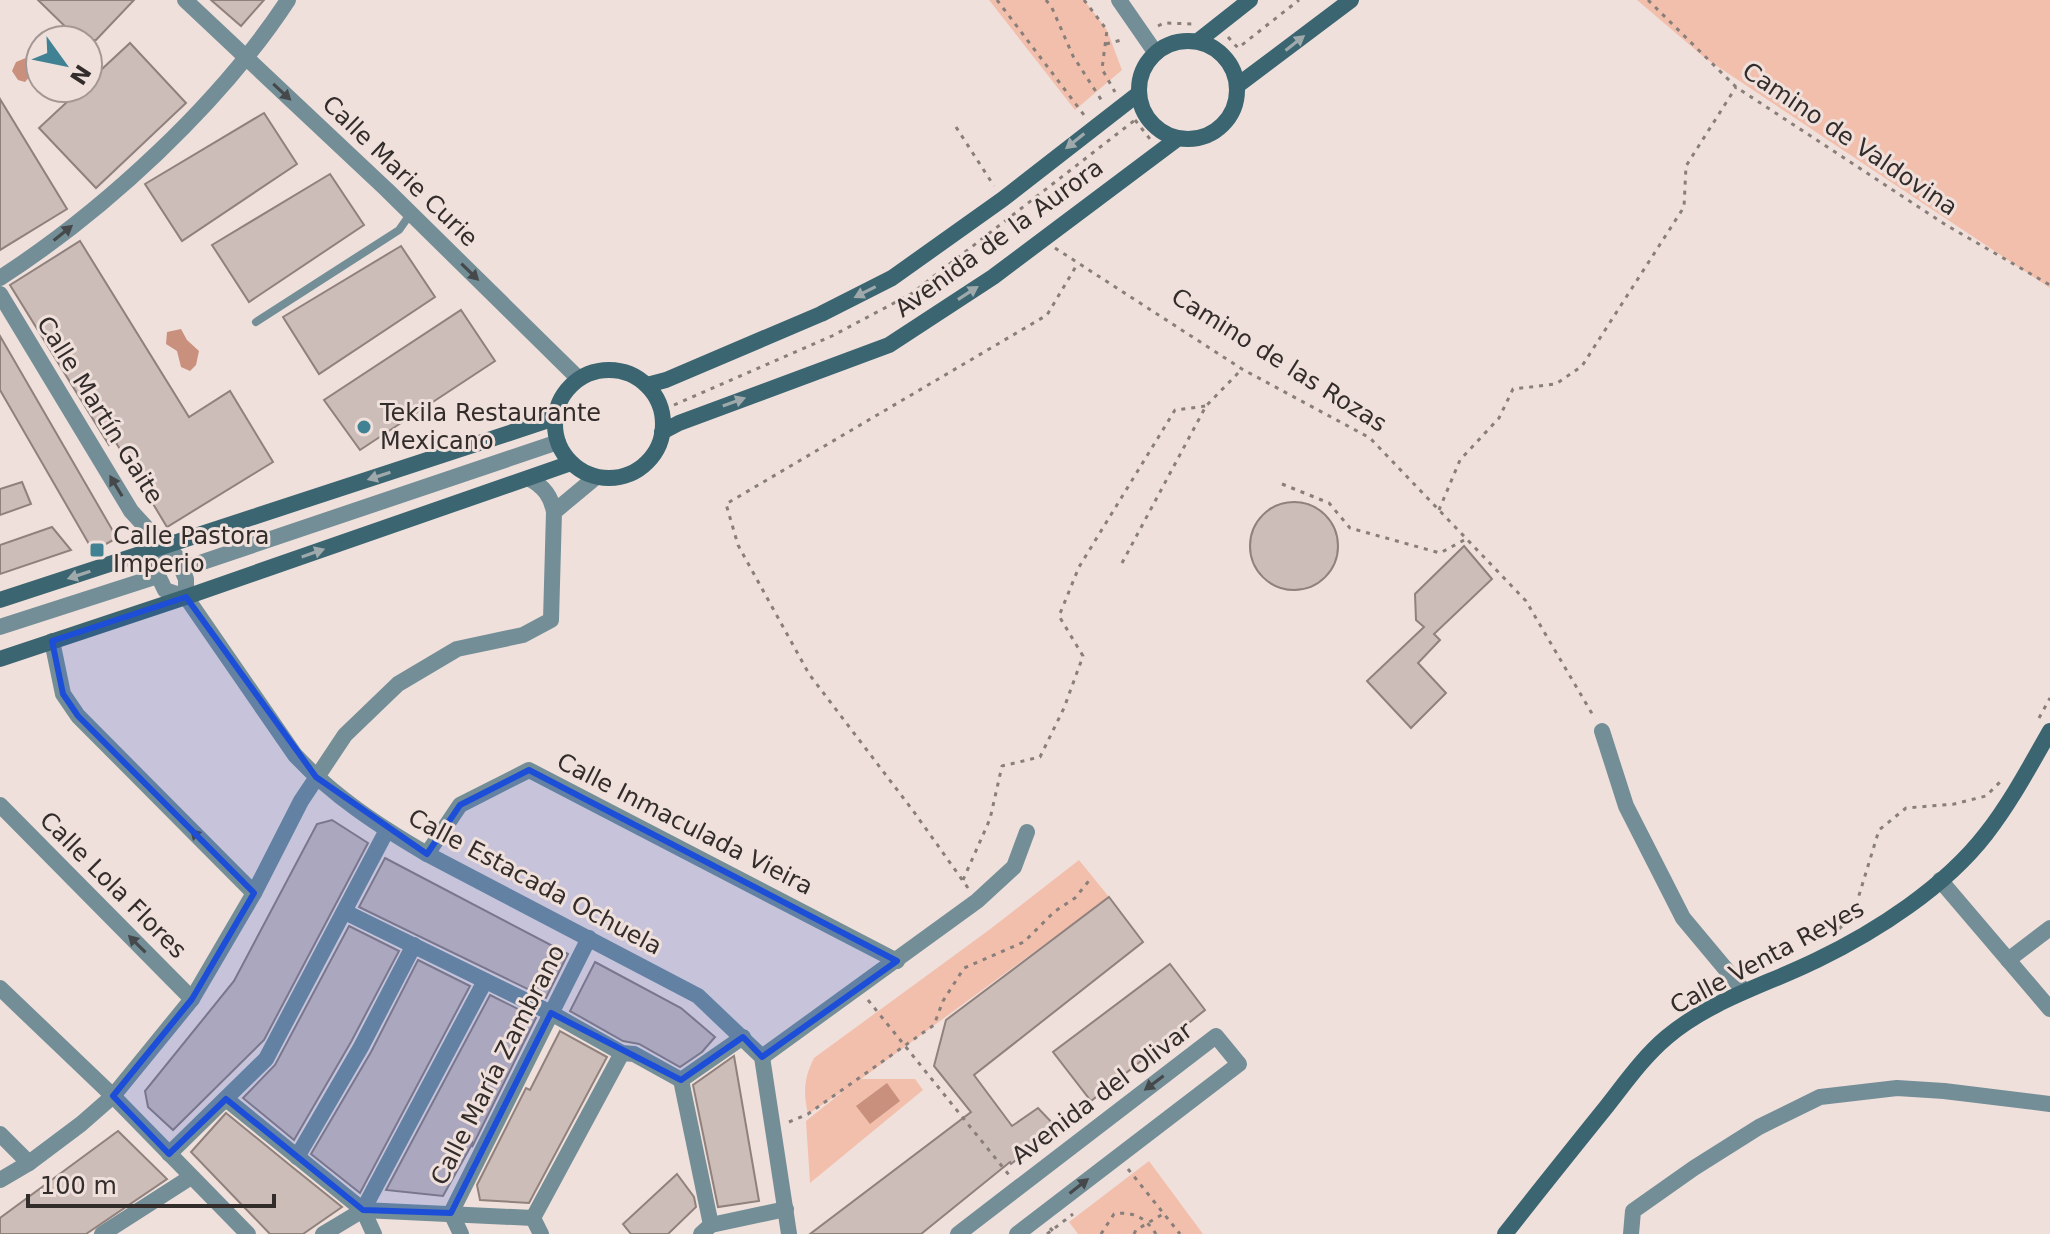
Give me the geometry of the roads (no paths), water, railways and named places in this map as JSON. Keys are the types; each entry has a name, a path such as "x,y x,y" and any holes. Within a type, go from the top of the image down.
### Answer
{"street":[{"name":"Calle Marie Curie","path":"185,0 411,213 579,379"},
{"path":"0,278 34,256 127,182 211,97 288,0"},
{"path":"1119,0 1155,52"},
{"path":"1198,41 1250,0"},
{"path":"1238,85 1351,0"},
{"path":"1179,40 1198,41 1223,54 1238,85 1235,107 1222,126 1205,137 1177,139 1157,129 1145,116 1138,94 1139,79 1155,52 1179,40"},
{"name":"Avenida de la Aurora","path":"647,385 666,380 821,314 892,278 1003,199 1138,94"},
{"name":"Avenida de la Aurora","path":"662,432 889,345 993,277 1177,139"},
{"name":"Calle Martín Gaite","path":"0,294 131,511 176,556 182,569"},
{"path":"614,370 631,375 647,385 660,407 662,432 657,449 646,463 631,473 614,478 596,477 571,463 558,442 555,427 557,411 569,386 596,372 614,370"},
{"path":"0,600 546,421 557,411"},
{"path":"186,597 186,579 182,569 558,442"},
{"path":"0,659 571,463"},
{"path":"554,512 596,477"},
{"path":"0,1180 29,1163 113,1096 192,999 254,893 316,777 345,735 398,684 457,649 523,635 551,620 554,512 543,487 530,479"},
{"path":"164,547 152,563 165,590 186,597"},
{"path":"0,627 158,576"},
{"name":"Calle Estacada Ochuela","path":"186,597 295,755 316,777 387,830 427,854 698,996 762,1057"},
{"path":"52,641 63,694 78,716 254,893"},
{"name":"Calle Venta Reyes","path":"1505,1234 1627,1080 1665,1039 1700,1013 1874,930 1940,880 1986,834 2016,790 2043,728"},
{"path":"1602,731 1626,806 1683,918 1744,991"},
{"name":"Calle Inmaculada Vieira","path":"427,854 460,805 529,770 897,961"},
{"name":"Calle Lola Flores","path":"0,805 192,999"},
{"path":"169,1154 266,1059 387,830"},
{"path":"789,1234 762,1057 977,901 1014,867 1027,832"},
{"path":"1940,880 2050,1009"},
{"path":"345,912 681,1080"},
{"path":"2008,960 2050,928"},
{"name":"Calle María Zambrano","path":"451,1213 589,938"},
{"path":"297,1157 361,1047 414,945"},
{"path":"323,1234 363,1210 485,981"},
{"path":"0,988 113,1096 248,1234"},
{"name":"Avenida del Olivar","path":"958,1234 1216,1036 1239,1064 1017,1234"},
{"path":"681,1080 743,1037"},
{"path":"533,1218 622,1053"},
{"path":"681,1080 706,1230 786,1209"},
{"path":"1631,1234 1633,1211 1759,1127 1820,1097 1897,1088 2050,1104"},
{"path":"226,1099 363,1210 374,1234"},
{"path":"0,1134 29,1163"},
{"path":"102,1234 191,1177"},
{"path":"363,1210 533,1218"},
{"path":"451,1213 461,1234"},
{"path":"533,1218 541,1234"}],"lane":[{"path":"256,322 399,230 411,213"}],"place":[{"name":"Tekila Restaurante Mexicano","path":"364,427"},
{"name":"Calle Pastora Imperio","path":"97,550"}]}
